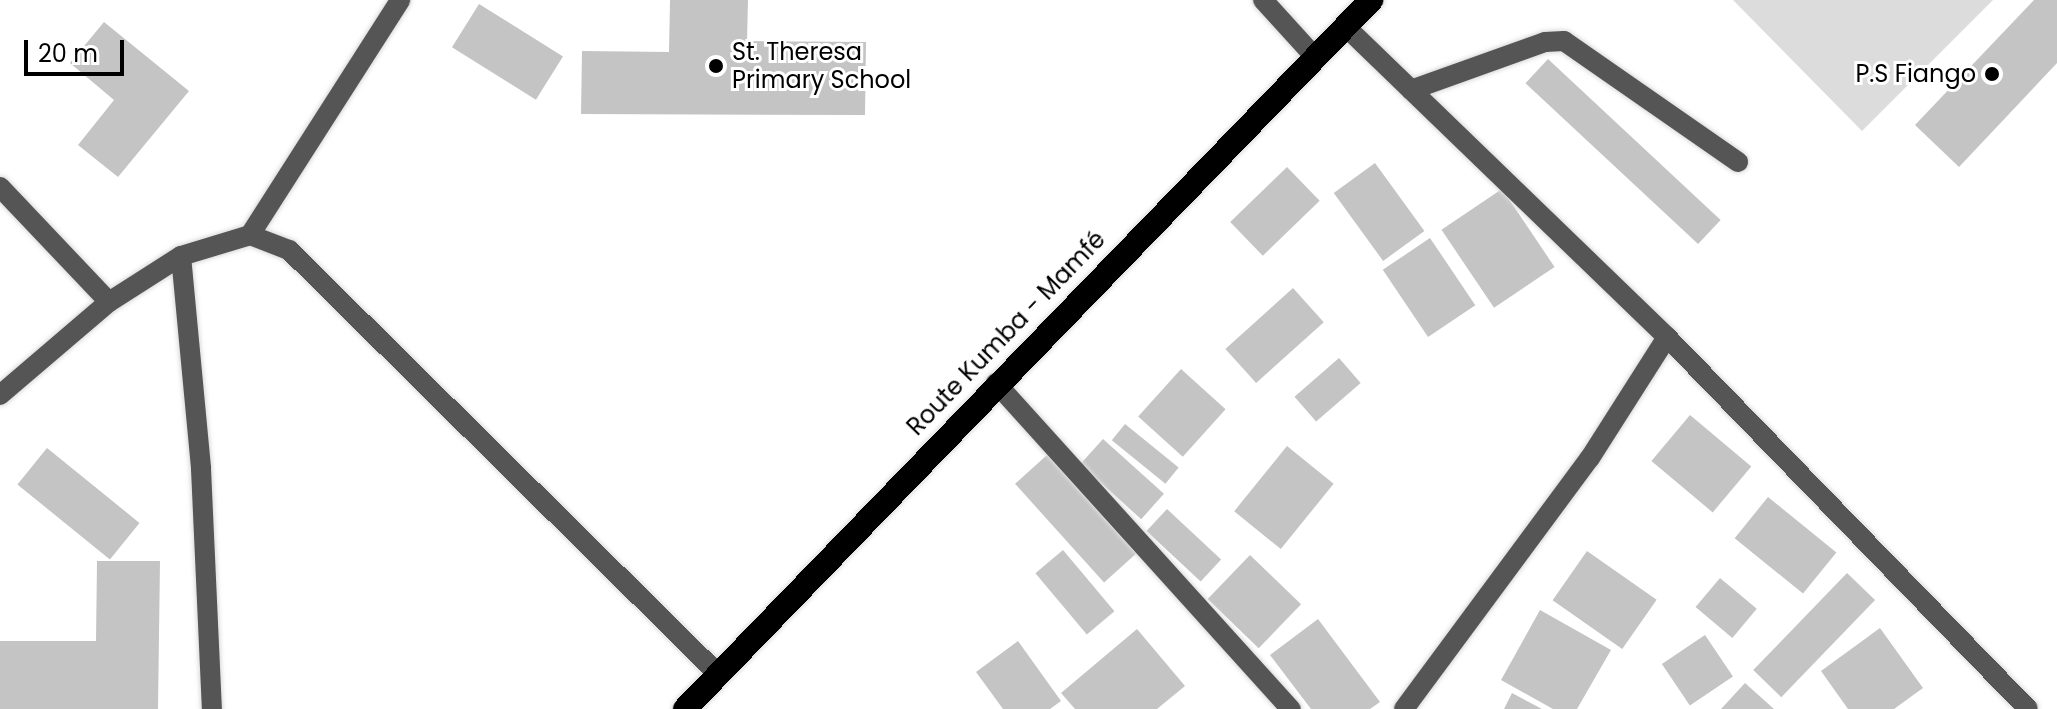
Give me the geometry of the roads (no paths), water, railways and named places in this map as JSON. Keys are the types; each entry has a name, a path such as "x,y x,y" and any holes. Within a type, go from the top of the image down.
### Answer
{"highway":[{"name":"Route Kumba - Mamfé","path":"685,709 1313,55 1371,0"}],"street":[{"path":"250,235 400,0"},
{"path":"1263,0 1313,55"},
{"path":"1345,26 1667,337 2028,709"},
{"path":"1411,90 1545,42 1564,41 1738,162"},
{"path":"0,187 109,302"},
{"path":"0,395 109,302 181,256 250,235 289,250 718,674"},
{"path":"181,256 201,469 212,709"},
{"path":"1404,709 1590,458 1667,337"},
{"path":"996,383 1291,709"}],"place":[{"name":"St. Theresa Primary School","path":"716,66"},
{"name":"P.S Fiango","path":"1992,74"}]}
